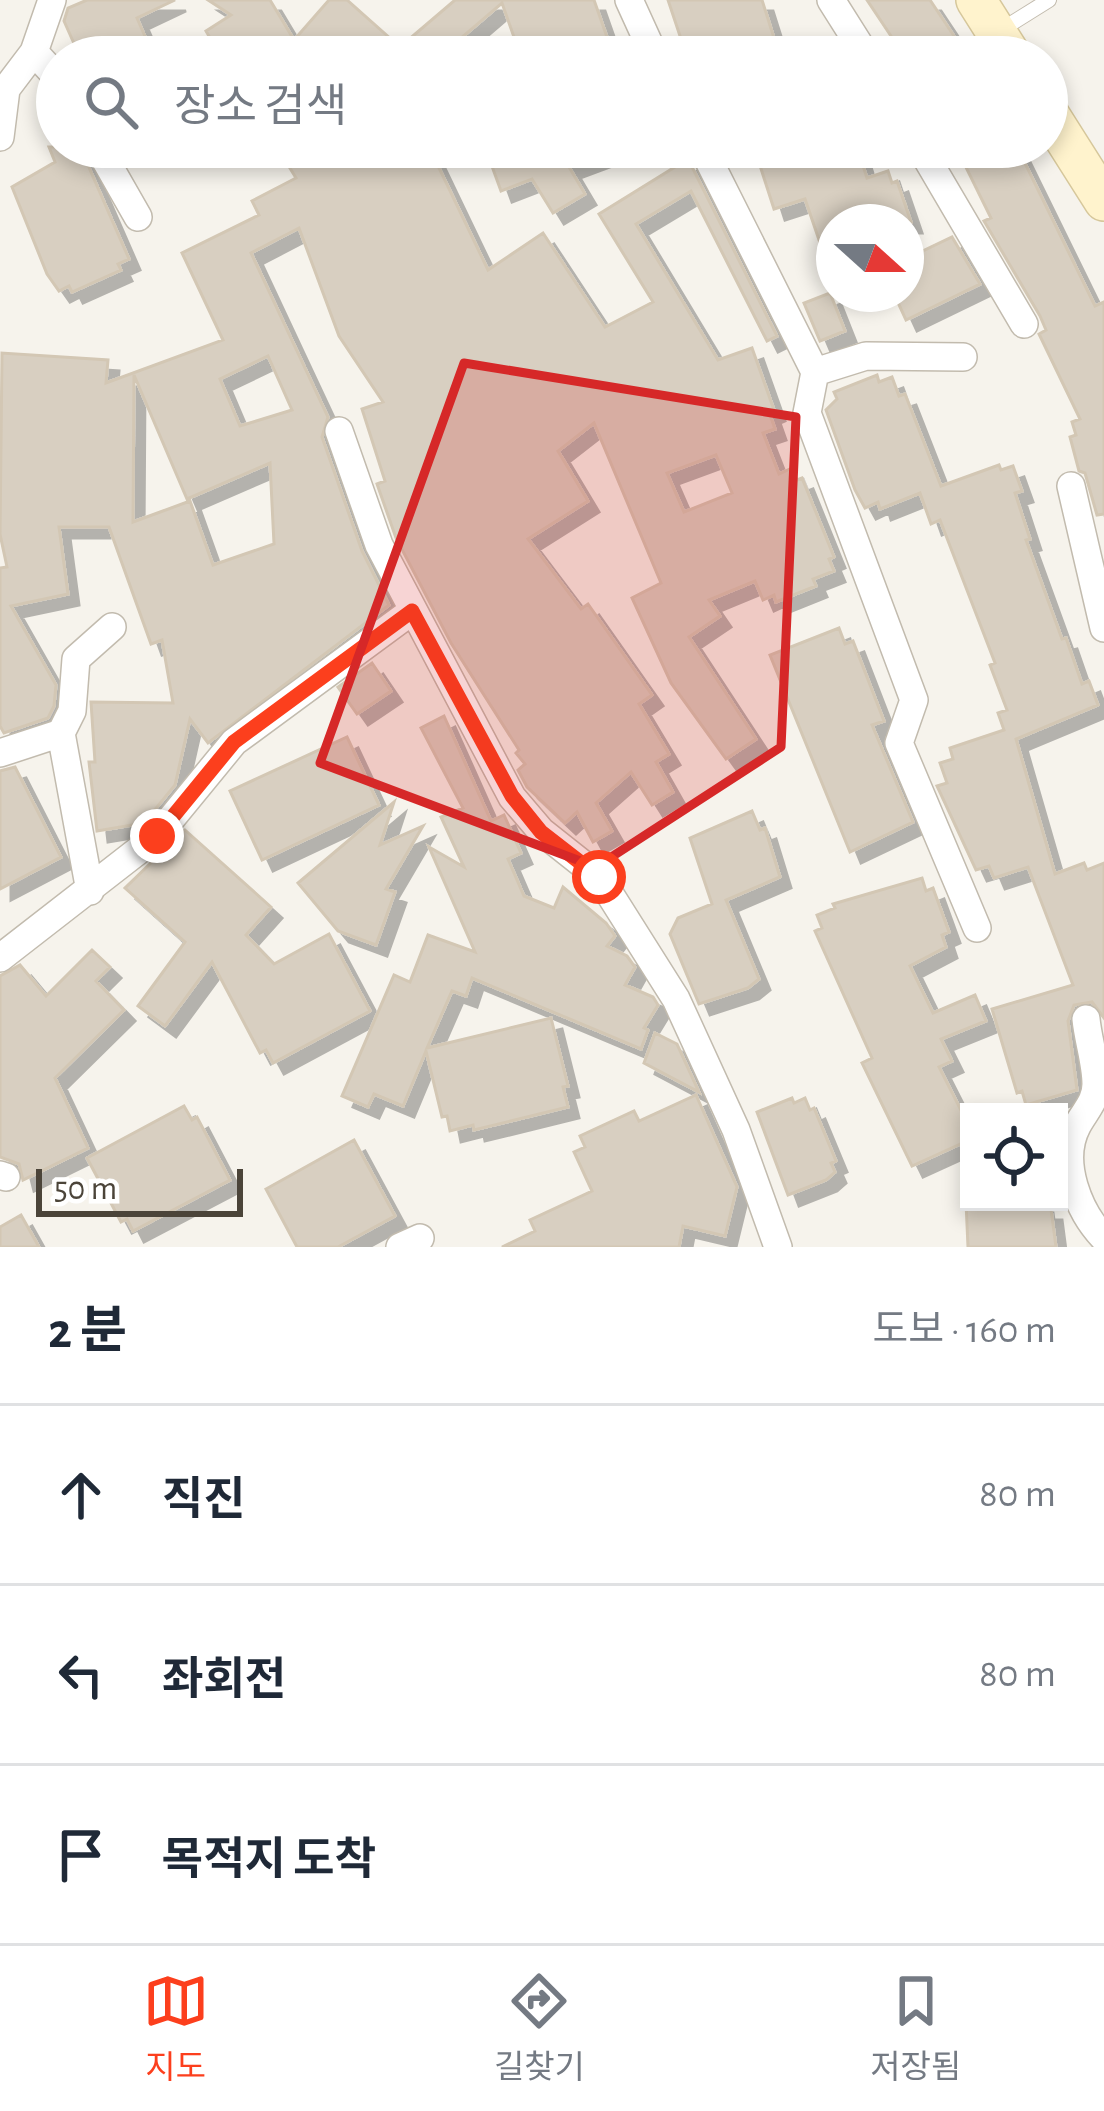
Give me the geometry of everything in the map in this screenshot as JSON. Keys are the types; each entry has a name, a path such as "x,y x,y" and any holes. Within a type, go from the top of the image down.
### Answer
{"street":[{"path":"40,36 52,0"},
{"path":"629,0 645,36"},
{"path":"831,0 854,36"},
{"path":"0,137 6,88 36,46"},
{"path":"1068,144 1104,201"},
{"path":"110,168 138,217"},
{"path":"712,168 814,372 807,413 914,700 899,743 977,928"},
{"path":"932,168 1024,324"},
{"path":"814,372 866,356 963,357"},
{"path":"339,431 379,545 512,796 541,832 599,877 676,999 736,1130 778,1247"},
{"path":"1071,485 1104,628"},
{"path":"0,958 157,836 234,742 412,611"},
{"path":"90,891 62,733 72,711 76,659 112,627"},
{"path":"0,754 62,733"},
{"path":"1085,1019 1096,1084 1093,1102 1074,1130 1073,1183 1083,1215 1104,1238"}],"lane":[{"path":"995,30 1049,0"}],"highlighted area":[{"path":"464,363 796,417 781,747 596,867 320,763"}],"building":[{"path":"87,0 175,0 137,18 145,36 71,36 64,21 68,8"},
{"path":"208,0 270,0 292,36 209,36 206,31 231,15"},
{"path":"329,0 347,0 388,36 298,36"},
{"path":"455,0 594,0 607,36 514,36 502,3 464,36 413,36"},
{"path":"668,0 762,0 773,36 680,36"},
{"path":"867,0 930,0 954,36 891,36"},
{"path":"45,168 89,168 129,259 118,264 121,270 72,292 69,286 59,291 47,274 12,187"},
{"path":"290,168 439,168 488,270 543,233 605,327 653,302 599,214 673,168 693,168 777,336 767,341 691,191 636,224 718,360 752,348 774,410 769,412 775,429 763,433 779,474 792,468 797,480 802,478 834,557 829,559 834,571 813,579 816,586 776,602 774,595 763,600 755,581 709,600 720,616 689,637 756,739 726,759 671,683 632,598 661,583 594,423 558,451 588,501 528,539 581,609 588,604 652,695 639,704 669,754 656,762 673,792 652,805 631,772 596,803 612,831 593,842 577,812 565,823 527,787 518,770 525,764 516,753 519,750 451,643 396,538 377,484 385,481 362,409 383,402 339,336 299,228 251,253 328,417 322,437 362,551 389,605 208,743 190,719 175,785 144,823 97,831 89,762 95,762 91,702 173,703 162,640 151,644 109,527 59,527 68,594 11,606 56,685 54,706 48,718 4,733 0,726 0,568 7,567 0,534 2,353 108,360 106,383 223,340 182,253 259,215 252,201 296,178","holes":["268,356 292,410 240,426 220,379","134,375 187,499 270,463 274,544 213,565 190,501 133,522","716,455 732,493 684,512 667,473"]},
{"path":"493,168 570,168 585,194 553,213 532,179 501,191"},
{"path":"761,168 864,168 867,178 888,171 905,204 816,204 816,231 805,199 774,209"},
{"path":"966,168 1027,168 1095,306 1104,302 1104,514 1097,515 1070,437 1076,435 1072,422 1080,419 1039,334 1046,330 1040,316 984,221 991,218"},
{"path":"952,237 980,284 924,311 924,250"},
{"path":"816,298 816,312 838,312 845,331 820,341 804,303"},
{"path":"877,375 879,382 892,377 899,396 905,394 941,486 999,465 1001,470 1013,466 1022,491 1015,493 1030,539 1026,540 1062,639 1066,638 1082,684 1089,681 1098,705 1016,739 1055,874 1084,863 1087,870 1104,863 1104,1018 1092,1002 1074,1005 1068,1021 1077,1090 1033,1103 1025,1103 1022,1091 1017,1093 992,1009 1073,985 1028,867 994,878 989,866 976,870 937,786 947,783 940,763 953,759 950,748 1004,730 998,713 1007,710 990,665 995,663 940,520 931,524 920,493 880,509 878,502 865,508 826,410 837,399 834,392"},
{"path":"839,628 845,644 853,641 884,721 872,725 913,822 850,852 770,655"},
{"path":"372,663 391,691 357,714 338,687"},
{"path":"444,716 491,821 504,815 521,853 508,859 524,896 554,908 563,887 606,923 615,936 607,946 627,956 635,967 625,985 653,997 658,1005 644,1028 648,1030 641,1049 472,978 466,996 452,991 427,1048 551,1018 568,1086 563,1087 568,1107 474,1130 473,1125 450,1131 447,1116 442,1117 426,1051 403,1106 374,1094 368,1107 342,1096 394,975 410,982 428,935 475,952 429,847 464,867 441,817 463,808 421,728"},
{"path":"347,737 379,805 262,860 230,791"},
{"path":"15,767 61,857 0,889 0,771"},
{"path":"394,802 380,845 423,826 386,889 395,892 376,945 338,931 298,883"},
{"path":"752,811 760,830 765,828 780,877 726,900 759,979 748,988 699,1004 670,934 678,918 712,904 690,838"},
{"path":"185,830 271,907 246,935 274,964 329,934 370,1011 273,1063 266,1050 260,1053 212,962 165,1026 138,1006 185,942 125,888"},
{"path":"922,878 926,891 933,888 949,932 942,935 946,947 910,966 933,1013 975,995 986,1021 941,1039 952,1061 939,1067 960,1108 960,1144 912,1166 862,1063 872,1058 815,931 822,928 817,915 835,908 833,904"},
{"path":"92,950 110,967 96,981 124,1010 55,1078 88,1148 23,1180 19,1164 0,1157 0,976 20,965 46,996"},
{"path":"655,1033 677,1044 699,1092 644,1063"},
{"path":"696,1095 737,1187 725,1236 683,1226 679,1247 502,1247 535,1231 530,1220 592,1191 574,1152 585,1147 580,1136 634,1111 639,1121"},
{"path":"792,1098 794,1103 805,1098 810,1110 814,1108 836,1161 831,1163 835,1172 826,1180 788,1195 757,1112"},
{"path":"184,1106 192,1120 197,1117 230,1180 133,1231 127,1219 121,1222 87,1158"},
{"path":"354,1140 395,1216 338,1247 297,1247 266,1189"},
{"path":"966,1211 1051,1211 1056,1247 968,1247"},
{"path":"21,1215 39,1247 0,1247 0,1227"}],"route":[{"path":"157,836 234,742 412,611 512,796 541,832 599,877"}]}
